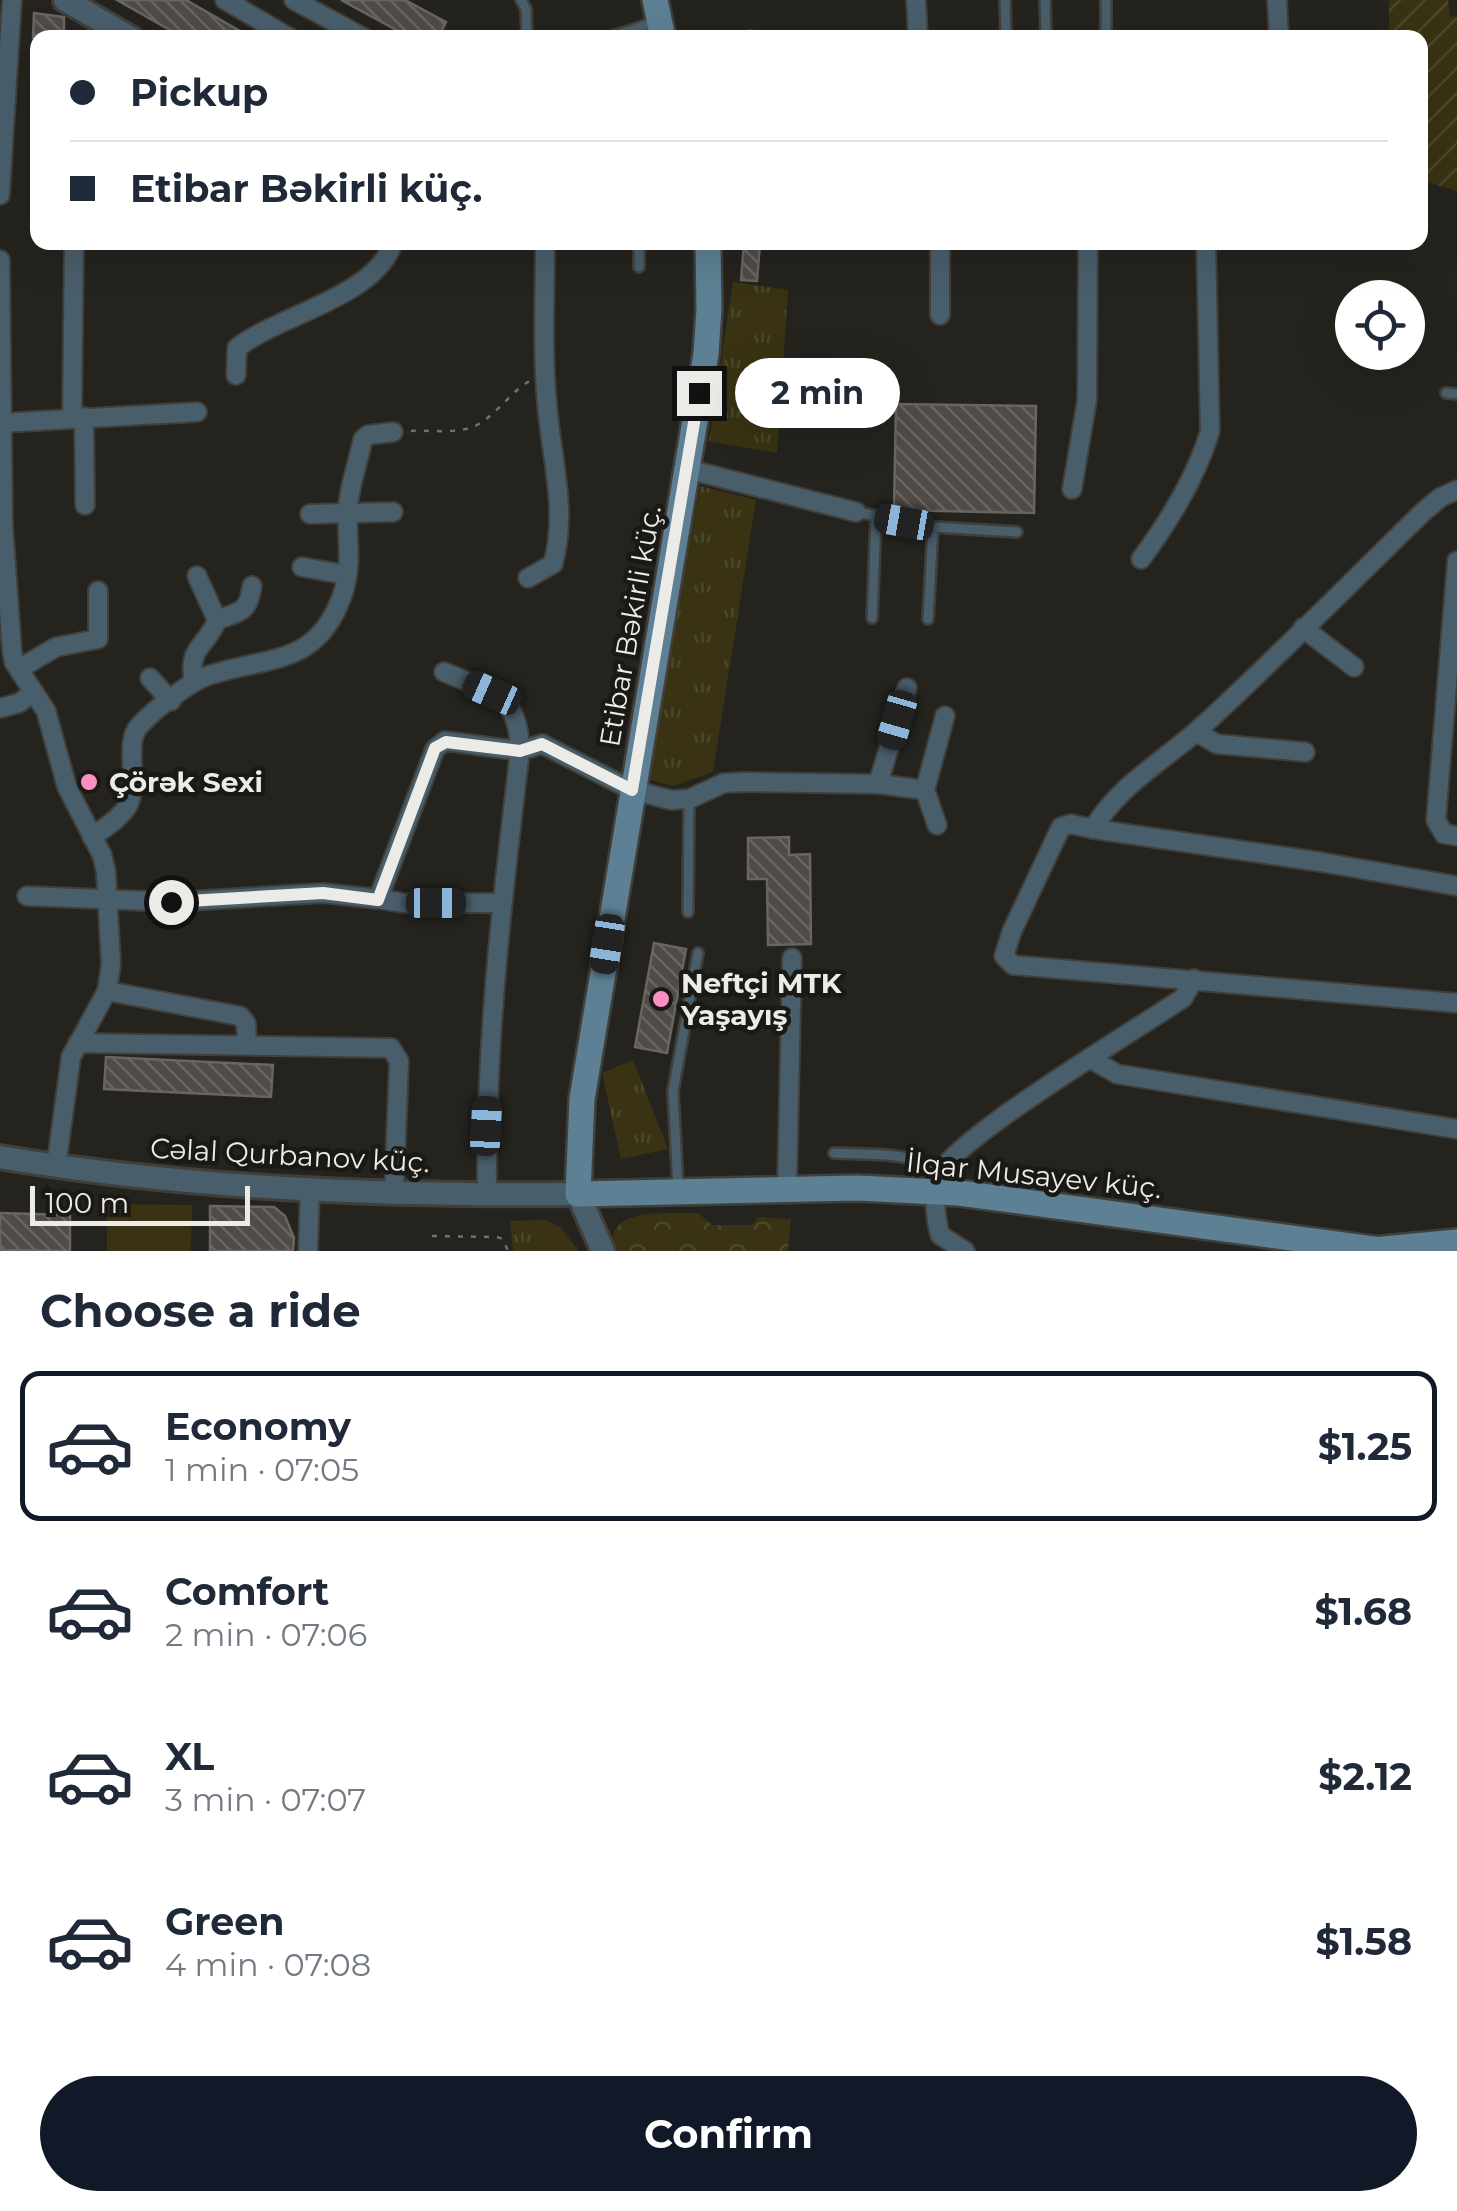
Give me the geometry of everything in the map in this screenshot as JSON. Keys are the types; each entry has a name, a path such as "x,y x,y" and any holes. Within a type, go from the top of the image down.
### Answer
{"main road":[{"name":"Etibar Bəkirli küç.","path":"578,1194 582,1099 706,354 708,250"},
{"name":"İlqar Musayev küç.","path":"578,1194 938,1183 1055,1204 1385,1250 1457,1242"}],"street":[{"path":"0,194 12,0"},
{"path":"65,0 99,9 122,30"},
{"path":"225,0 276,30"},
{"path":"294,0 349,30"},
{"path":"916,0 918,30"},
{"path":"1277,0 1279,30"},
{"path":"74,250 78,417 85,505"},
{"path":"236,375 238,348 254,335 337,298 388,256 390,250"},
{"path":"528,578 553,564 556,553 558,472 545,372 544,250"},
{"path":"940,250 940,314"},
{"path":"1072,490 1087,400 1088,250"},
{"path":"1141,559 1164,528 1202,458 1210,431 1206,250"},
{"path":"0,260 4,574 12,651 46,711 67,787 102,855 108,899 111,964 106,990 78,1043 69,1070 56,1167"},
{"path":"1,423 197,412"},
{"path":"92,837 120,816 129,803 134,774 133,742 138,728 194,681 279,661 311,644 334,614 351,559 349,499 364,439 393,432"},
{"path":"687,469 856,512"},
{"path":"1094,829 1124,792 1196,732 1423,512 1440,497 1457,490"},
{"path":"310,514 392,512"},
{"path":"1457,561 1451,702 1436,820 1444,834 1457,836"},
{"path":"302,568 348,575"},
{"path":"194,681 195,650 212,634 217,620 197,576"},
{"path":"217,620 245,610 252,586"},
{"path":"19,669 56,647 98,639 98,591"},
{"path":"1303,628 1354,667"},
{"path":"444,672 492,693 512,709 520,726 500,903 486,1126 487,1195"},
{"path":"150,678 171,700"},
{"path":"878,784 906,688"},
{"path":"0,708 19,703 34,692"},
{"path":"937,825 926,790 945,716"},
{"path":"1196,732 1217,744 1305,752"},
{"path":"378,900 440,743 520,751 542,744 632,790 671,800 689,800 724,783 878,784 926,790"},
{"path":"1457,886 1070,824 1062,827 1004,949 1006,962 1457,1003"},
{"path":"26,896 171,902 323,893 404,903 500,903"},
{"path":"787,1190 792,958"},
{"path":"964,1251 940,1235 934,1210 938,1183 947,1163 996,1122 1183,998 1194,978"},
{"path":"106,990 240,1016 246,1022 247,1045"},
{"path":"78,1043 391,1048 399,1062 394,1191"},
{"path":"1091,1059 1117,1074 1457,1129"},
{"name":"Cəlal Qurbanov küç.","path":"0,1157 140,1178 487,1195 578,1194"},
{"path":"308,1251 310,1188"},
{"name":"Etibar Bəkirli küç.","path":"578,1194 603,1251"}],"lane":[{"path":"521,0 526,9 527,30"},
{"path":"1005,0 1006,30"},
{"path":"1045,0 1046,30"},
{"path":"1106,0 1106,30"},
{"path":"636,30 659,19"},
{"path":"639,250 639,267"},
{"path":"856,512 932,528 1018,532"},
{"path":"872,618 876,518"},
{"path":"928,619 932,528"},
{"path":"688,912 689,800"},
{"path":"678,1191 673,1091 698,953"},
{"path":"834,1153 913,1158 926,1162 938,1183"}],"path":[{"path":"393,432 477,425 514,390 545,372"},
{"path":"432,1236 497,1237 504,1240 508,1251"}],"green space":[{"path":"1389,0 1448,0 1450,16 1457,17 1457,191 1428,182 1428,30 1389,30"},
{"path":"733,282 788,290 777,453 709,441"},
{"path":"700,486 756,500 713,772 673,786 648,779"},
{"path":"633,1060 668,1149 621,1159 602,1073"},
{"path":"107,1204 192,1205 191,1251 107,1251"},
{"path":"656,1213 698,1213 712,1225 752,1225 758,1217 791,1219 788,1251 614,1251 613,1236 628,1219"},
{"path":"546,1220 560,1227 579,1251 513,1251 510,1221"}],"building":[{"path":"117,0 186,0 238,30 170,30"},
{"path":"341,0 405,0 446,22 442,30 396,30"},
{"path":"34,13 64,17 64,30 33,30"},
{"path":"743,250 760,250 757,281 741,280"},
{"path":"896,404 1036,406 1034,513 894,510"},
{"path":"789,837 789,855 810,854 811,944 768,945 767,879 748,879 748,838"},
{"name":"Neftçi MTK Yaşayış","path":"654,943 686,949 667,1053 635,1047"},
{"path":"106,1057 273,1065 271,1097 104,1089"},
{"path":"210,1206 274,1207 285,1216 294,1238 293,1251 210,1251"},
{"path":"0,1213 70,1215 70,1251 0,1250"}],"place":[{"name":"Çörək Sexi","path":"89,782"},
{"name":"Neftçi MTK Yaşayış","path":"661,999"}],"route":[{"path":"171,902 323,893 378,900 440,743 520,751 542,744 632,790 699,393"}]}
